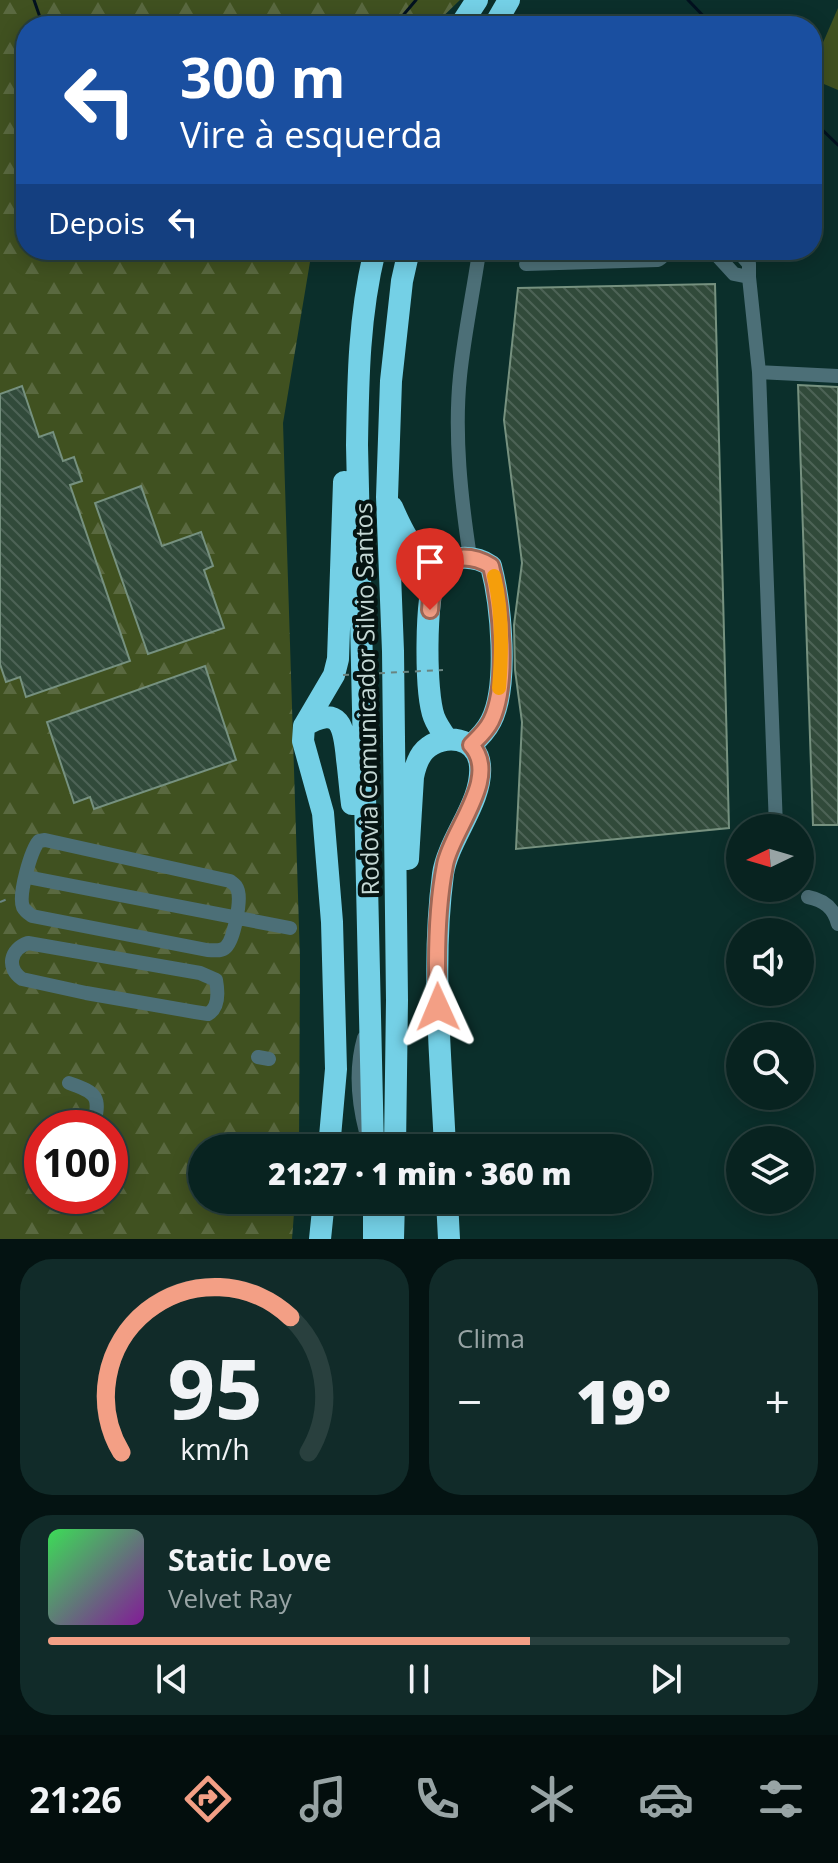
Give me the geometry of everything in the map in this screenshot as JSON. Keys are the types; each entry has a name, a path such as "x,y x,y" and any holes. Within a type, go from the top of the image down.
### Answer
{"highway":[{"name":"Rodovia Comunicador Silvio Santos","path":"372,1134 357,445 359,357 373,260"},
{"name":"Rodovia Comunicador Silvio Santos","path":"395,1134 397,1000 393,651 387,497 391,381 407,260"},
{"path":"330,1134 336,1057 332,922 323,813 303,741 304,726 334,675 338,659 344,482 357,445"},
{"path":"387,497 411,544 426,557 446,563"},
{"path":"447,739 434,716 431,703 428,635 432,586 437,571 446,563 470,557 491,566 500,621 501,665 493,718 471,745"},
{"path":"304,726 327,716 343,728 355,838 367,901"},
{"path":"397,1000 416,764 423,752 433,744 447,739 459,740 477,751 481,773 474,797 445,861 440,897 437,979 444,1134"},
{"path":"320,1239 323,1214"},
{"path":"374,1214 374,1239"},
{"path":"393,1239 394,1214"},
{"path":"448,1214 449,1239"}],"lane":[{"path":"470,557 458,435 460,378 478,260"},
{"path":"526,264 658,260"},
{"path":"721,260 734,274 749,277"},
{"path":"746,260 749,264 759,372 776,814"},
{"path":"759,372 838,376"},
{"path":"45,840 219,877 234,883 240,901 233,935 225,947 207,950 32,916 24,910 22,903 27,877 33,848 39,841 45,840"},
{"path":"27,877 290,928"},
{"path":"814,898 827,904 838,924"},
{"path":"28,943 200,973 214,978 218,989 215,1008 208,1014 86,993 22,979 15,974 12,957 18,947 28,943"},
{"path":"69,1083 94,1095 96,1110"}],"path":[{"path":"343,675 443,670"},
{"path":"0,902 15,896"}],"green space":[{"path":"0,0 460,0 443,16 16,16 16,260 310,260 283,423 300,959 299,1134 188,1134 188,1214 294,1214 292,1239 0,1239"},
{"path":"838,8 838,90 822,83 822,45"}],"building":[{"path":"715,284 729,814 726,814 726,828 516,849 522,722 515,670 514,625 522,563 504,420 518,288"},
{"path":"798,385 838,387 838,825 814,825"},
{"path":"22,386 39,437 53,432 63,461 74,457 82,481 70,485 130,661 26,697 20,677 6,682 0,664 0,394"},
{"path":"141,486 162,546 201,532 213,566 204,570 224,628 148,654 95,503"},
{"path":"205,666 236,760 94,809 90,797 74,803 47,722"}],"waterway":[{"path":"34,0 40,16"},
{"path":"402,16 416,0"},
{"path":"688,0 703,16"},
{"path":"822,130 838,145"}],"slow traffic":[{"path":"494,576 500,621 499,688"}],"route":[{"path":"430,610 437,571 446,563 470,557 491,566 500,621 498,695 493,718 471,745 477,751 481,773 474,797 445,861 440,897 438,1007"}]}
